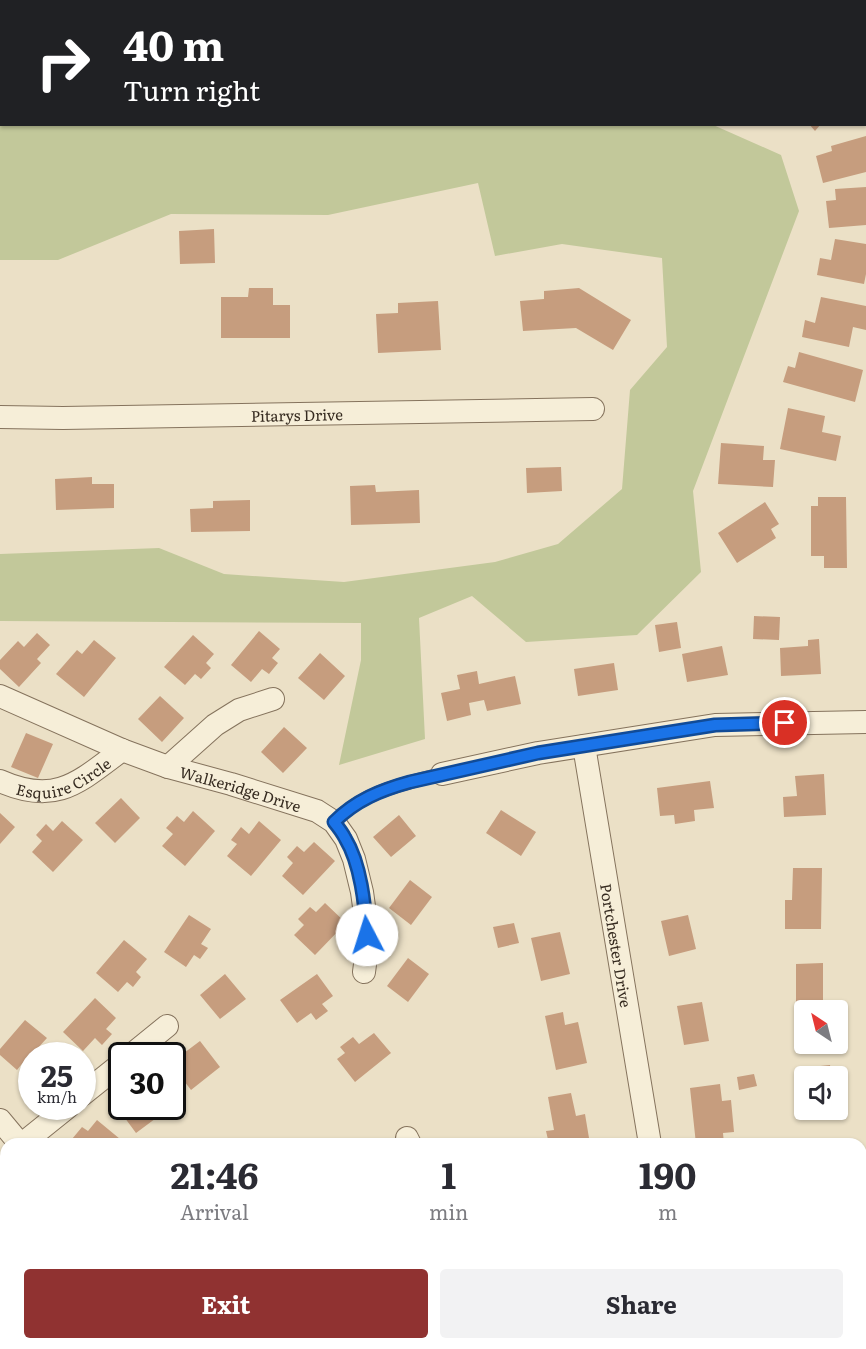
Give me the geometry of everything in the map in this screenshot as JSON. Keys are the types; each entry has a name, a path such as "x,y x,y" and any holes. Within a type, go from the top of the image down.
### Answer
{"street":[{"name":"Pitarys Drive","path":"0,417 63,418 593,409"},
{"name":"Walkeridge Drive","path":"0,696 122,750 168,767 317,811 334,822"},
{"path":"168,767 215,725 239,710 273,699"},
{"path":"442,774 538,753 715,725 866,722"},
{"name":"Portchester Drive","path":"584,746 649,1138"},
{"name":"Esquire Circle","path":"0,781 27,791 42,792 62,788 87,776 122,750"},
{"path":"334,822 346,839 354,859 362,892 367,949 364,972"},
{"path":"147,1042 167,1026"},
{"path":"96,1084 108,1074"},
{"path":"0,1120 16,1138"},
{"path":"29,1138 51,1120"}],"lane":[{"path":"334,822 346,810 368,796 395,786 442,774"}],"green space":[{"path":"0,126 716,126 781,155 799,211 693,491 701,572 637,635 526,642 472,596 419,618 425,739 339,765 361,660 361,623 0,621 0,554 159,548 224,574 344,582 495,562 558,544 622,489 630,390 667,347 662,258 562,244 495,256 478,183 328,215 171,214 58,260 0,260"}],"building":[{"path":"866,136 866,172 823,183 816,156 832,151 831,146"},
{"path":"866,187 866,225 829,228 826,201 836,200 835,189"},
{"path":"214,229 215,263 180,264 179,231"},
{"path":"835,239 866,244 864,284 817,275 820,258 831,260"},
{"path":"249,288 273,288 273,305 290,305 290,338 221,338 221,297 248,297"},
{"path":"579,288 631,320 613,350 576,328 523,331 520,301 544,299 544,291"},
{"path":"821,297 866,306 866,330 853,327 849,347 802,337 805,320 815,323"},
{"path":"438,301 441,350 378,353 376,314 398,313 398,303"},
{"path":"799,352 863,370 855,402 783,382 788,366 795,368"},
{"path":"788,408 825,416 822,432 841,436 836,461 780,449"},
{"path":"721,443 764,446 763,460 775,460 773,487 718,484"},
{"path":"561,467 562,491 527,493 526,468"},
{"path":"92,477 92,484 114,484 114,508 56,510 55,479"},
{"path":"375,485 376,492 419,490 420,523 351,525 350,486"},
{"path":"818,497 846,497 847,568 824,568 824,556 811,556 811,506 818,506"},
{"path":"250,500 250,531 191,532 190,509 213,508 213,501"},
{"path":"765,502 779,524 771,529 776,538 737,563 718,533"},
{"path":"754,616 780,617 779,640 753,639"},
{"path":"677,622 681,648 659,652 655,625"},
{"path":"259,631 280,649 272,658 278,663 269,674 262,669 251,682 231,665"},
{"path":"37,633 50,645 37,659 41,663 19,687 0,669 0,660 18,641 24,647"},
{"path":"193,635 214,654 206,663 211,668 201,679 195,674 185,685 164,667"},
{"path":"819,639 821,674 781,676 780,648 808,646 808,640"},
{"path":"94,640 116,658 84,697 56,674 77,650 82,654"},
{"path":"722,646 728,675 687,682 682,654"},
{"path":"320,653 345,676 324,700 298,678"},
{"path":"614,663 618,690 578,696 574,669"},
{"path":"477,671 479,684 515,676 521,704 487,711 484,700 469,703 471,715 447,721 441,693 460,689 457,675"},
{"path":"160,696 184,718 162,742 138,719"},
{"path":"284,727 307,748 283,773 261,752"},
{"path":"26,733 53,744 38,778 11,767"},
{"path":"824,774 826,815 784,817 783,797 797,796 795,776"},
{"path":"710,781 714,808 694,810 695,821 675,824 674,815 660,816 657,788"},
{"path":"121,798 140,818 115,843 95,823"},
{"path":"501,810 536,832 521,856 486,833"},
{"path":"193,811 215,831 185,866 162,846 173,834 166,828 177,816 184,822"},
{"path":"0,813 15,827 0,844"},
{"path":"399,815 416,836 391,857 373,837"},
{"path":"62,821 83,840 53,872 32,852 42,841 36,835 46,824 53,831"},
{"path":"259,821 281,840 251,876 227,856 237,844 231,840 241,827 249,834"},
{"path":"314,842 335,861 303,895 282,876 293,863 287,857 297,846 304,852"},
{"path":"793,868 822,868 821,929 785,929 785,900 792,900"},
{"path":"410,880 432,897 411,925 389,908"},
{"path":"325,903 346,923 315,955 294,935 304,925 298,919 310,907 316,912"},
{"path":"189,915 211,929 201,944 208,948 200,959 194,955 186,967 164,952"},
{"path":"688,915 696,949 669,956 661,921"},
{"path":"514,923 519,943 498,948 493,927"},
{"path":"560,932 570,974 541,981 531,938"},
{"path":"124,940 147,959 136,972 141,977 133,987 127,982 118,992 96,973"},
{"path":"408,958 429,974 408,1002 387,986"},
{"path":"823,963 823,1000 796,1000 796,964"},
{"path":"225,974 246,999 220,1019 200,995"},
{"path":"317,974 333,996 322,1004 328,1011 316,1020 311,1013 297,1023 280,1000"},
{"path":"95,998 116,1018 106,1029 112,1034 102,1045 95,1038 91,1042 74,1042 63,1032"},
{"path":"702,1002 709,1041 684,1045 677,1006"},
{"path":"563,1012 565,1025 578,1022 587,1063 556,1070 545,1016"},
{"path":"25,1020 47,1038 43,1042 18,1042 17,1070 0,1055 0,1049"},
{"path":"374,1033 391,1053 355,1082 337,1059 345,1053 340,1047 353,1037 359,1044"},
{"path":"200,1041 220,1067 191,1090 186,1083 186,1052"},
{"path":"754,1074 757,1086 739,1090 737,1077"},
{"path":"720,1084 722,1101 731,1100 734,1132 723,1133 723,1138 695,1138 690,1088"},
{"path":"571,1093 576,1116 585,1114 589,1138 548,1138 546,1131 554,1130 548,1097"},
{"path":"97,1120 119,1138 73,1138 82,1127 88,1131"},
{"path":"126,1120 154,1120 136,1133"}],"route":[{"path":"367,935 362,892 354,859 346,839 334,822 346,810 368,796 410,782 538,753 715,725 785,723"}]}
